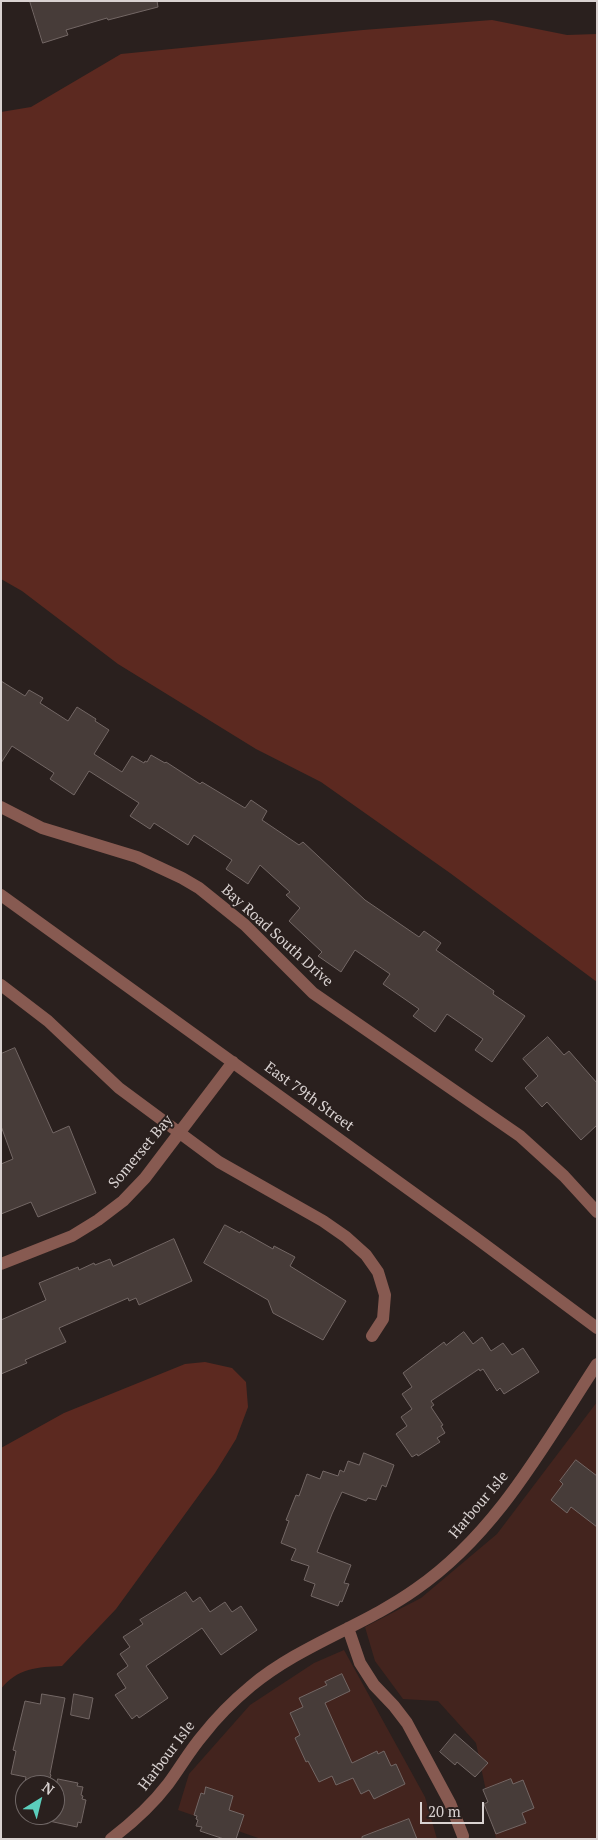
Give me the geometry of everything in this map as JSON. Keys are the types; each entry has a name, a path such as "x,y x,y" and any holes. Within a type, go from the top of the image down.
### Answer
{"street":[{"name":"Bay Road South Drive","path":"1,807 42,828 137,857 199,888 245,926 313,993 520,1136 569,1181 597,1212"},
{"name":"East 79th Street","path":"1,895 597,1328"},
{"path":"1,985 48,1021 119,1088 219,1162 323,1221 346,1237 366,1255 378,1272 385,1295 383,1319 372,1336"},
{"name":"Somerset Bay","path":"1,1264 72,1236 98,1220 123,1201 137,1186 233,1062"},
{"name":"Harbour Isle","path":"111,1839 150,1804 168,1784 204,1734 237,1698 284,1662 414,1591 438,1573 475,1539 514,1493 597,1364"},
{"path":"348,1628 360,1663 374,1684 407,1723 450,1803 463,1836"}],"shaded area":[{"path":"492,20 567,35 597,34 597,982 450,873 321,782 256,749 118,664 22,591 1,579 1,112 31,107 121,54 363,30"},
{"path":"205,1362 232,1368 246,1382 248,1407 236,1439 215,1473 116,1609 62,1666 28,1670 14,1677 1,1689 1,1448 64,1413 185,1364"},
{"path":"597,1402 597,1839 496,1839 476,1743 438,1701 403,1699 375,1661 365,1627 421,1598 497,1534"},
{"path":"344,1650 425,1797 437,1839 261,1839 178,1810 189,1774 250,1705 314,1663"}],"building":[{"path":"30,1 157,1 158,7 108,20 107,18 66,30 68,35 43,43"},
{"path":"1,681 25,696 29,690 43,698 40,703 68,721 77,707 96,719 95,721 109,730 94,754 122,772 132,756 144,763 145,761 147,762 151,755 166,762 200,784 202,782 245,808 251,800 267,811 262,820 299,845 303,842 365,900 419,937 424,931 441,943 436,950 494,991 493,994 525,1016 492,1062 475,1050 483,1039 447,1014 435,1032 413,1016 419,1009 383,984 390,974 355,950 341,972 318,956 322,952 289,921 300,908 286,895 290,892 260,865 248,884 226,869 232,860 194,835 188,845 154,823 150,829 130,816 139,803 89,771 74,795 50,779 54,773 12,746 1,763"},
{"path":"548,1037 564,1055 569,1051 597,1083 597,1125 581,1140 547,1102 542,1107 525,1088 538,1076 523,1059"},
{"path":"15,1048 53,1133 69,1126 96,1193 38,1217 31,1202 1,1214 1,1164 13,1159 1,1126 1,1054"},
{"path":"225,1225 240,1233 241,1231 273,1249 274,1246 295,1257 290,1266 346,1301 323,1340 273,1313 268,1300 204,1263"},
{"path":"174,1239 192,1281 139,1305 136,1298 129,1301 128,1298 59,1328 66,1342 25,1360 27,1363 1,1374 1,1320 46,1300 39,1283 78,1267 79,1270 94,1263 95,1265 110,1259 113,1266"},
{"path":"464,1332 473,1344 482,1337 491,1351 503,1343 512,1355 523,1348 539,1372 504,1394 500,1388 497,1391 483,1369 480,1371 479,1369 431,1401 434,1405 431,1407 443,1425 441,1426 445,1433 437,1438 440,1442 418,1456 417,1454 412,1457 396,1434 407,1426 401,1417 412,1409 402,1394 412,1387 403,1373 444,1342 446,1345"},
{"path":"364,1453 394,1465 386,1487 382,1485 376,1500 368,1498 366,1501 342,1492 332,1514 317,1552 351,1565 344,1583 349,1584 342,1602 340,1601 338,1606 311,1596 315,1584 304,1580 309,1566 291,1560 296,1549 281,1543 289,1521 286,1520 296,1495 299,1496 307,1474 320,1479 323,1471 338,1476 340,1470 344,1472 348,1461 359,1465"},
{"path":"576,1460 597,1476 597,1527 571,1507 567,1513 551,1500 563,1484 560,1481"},
{"path":"186,1592 193,1602 200,1597 210,1612 225,1602 232,1612 241,1606 257,1630 221,1655 202,1628 146,1666 168,1698 139,1718 137,1715 132,1719 115,1695 126,1688 117,1674 128,1666 120,1654 130,1647 123,1637 143,1624 140,1620"},
{"path":"342,1674 350,1691 325,1703 352,1763 377,1751 378,1754 384,1751 391,1766 396,1764 405,1784 374,1799 369,1790 361,1794 353,1778 336,1785 332,1776 319,1782 308,1761 306,1762 295,1738 300,1735 290,1713 303,1707 299,1698 327,1685 325,1682"},
{"path":"42,1694 65,1698 51,1775 11,1774 16,1751 13,1750 25,1701 40,1704"},
{"path":"74,1694 93,1698 89,1719 71,1715"},
{"path":"455,1734 488,1763 475,1777 457,1762 455,1765 440,1752"},
{"path":"511,1779 513,1784 523,1780 534,1808 522,1813 526,1823 496,1834 484,1804 488,1802 483,1790"},
{"path":"65,1780 78,1783 77,1786 83,1787 81,1795 83,1796 82,1799 86,1800 81,1823 78,1822 77,1827 65,1824"},
{"path":"206,1787 233,1796 229,1810 244,1815 236,1839 224,1839 200,1831 202,1827 196,1826 198,1820 196,1819 197,1816 194,1815 201,1793 204,1794"},
{"path":"409,1819 417,1839 362,1839 362,1837"}]}
